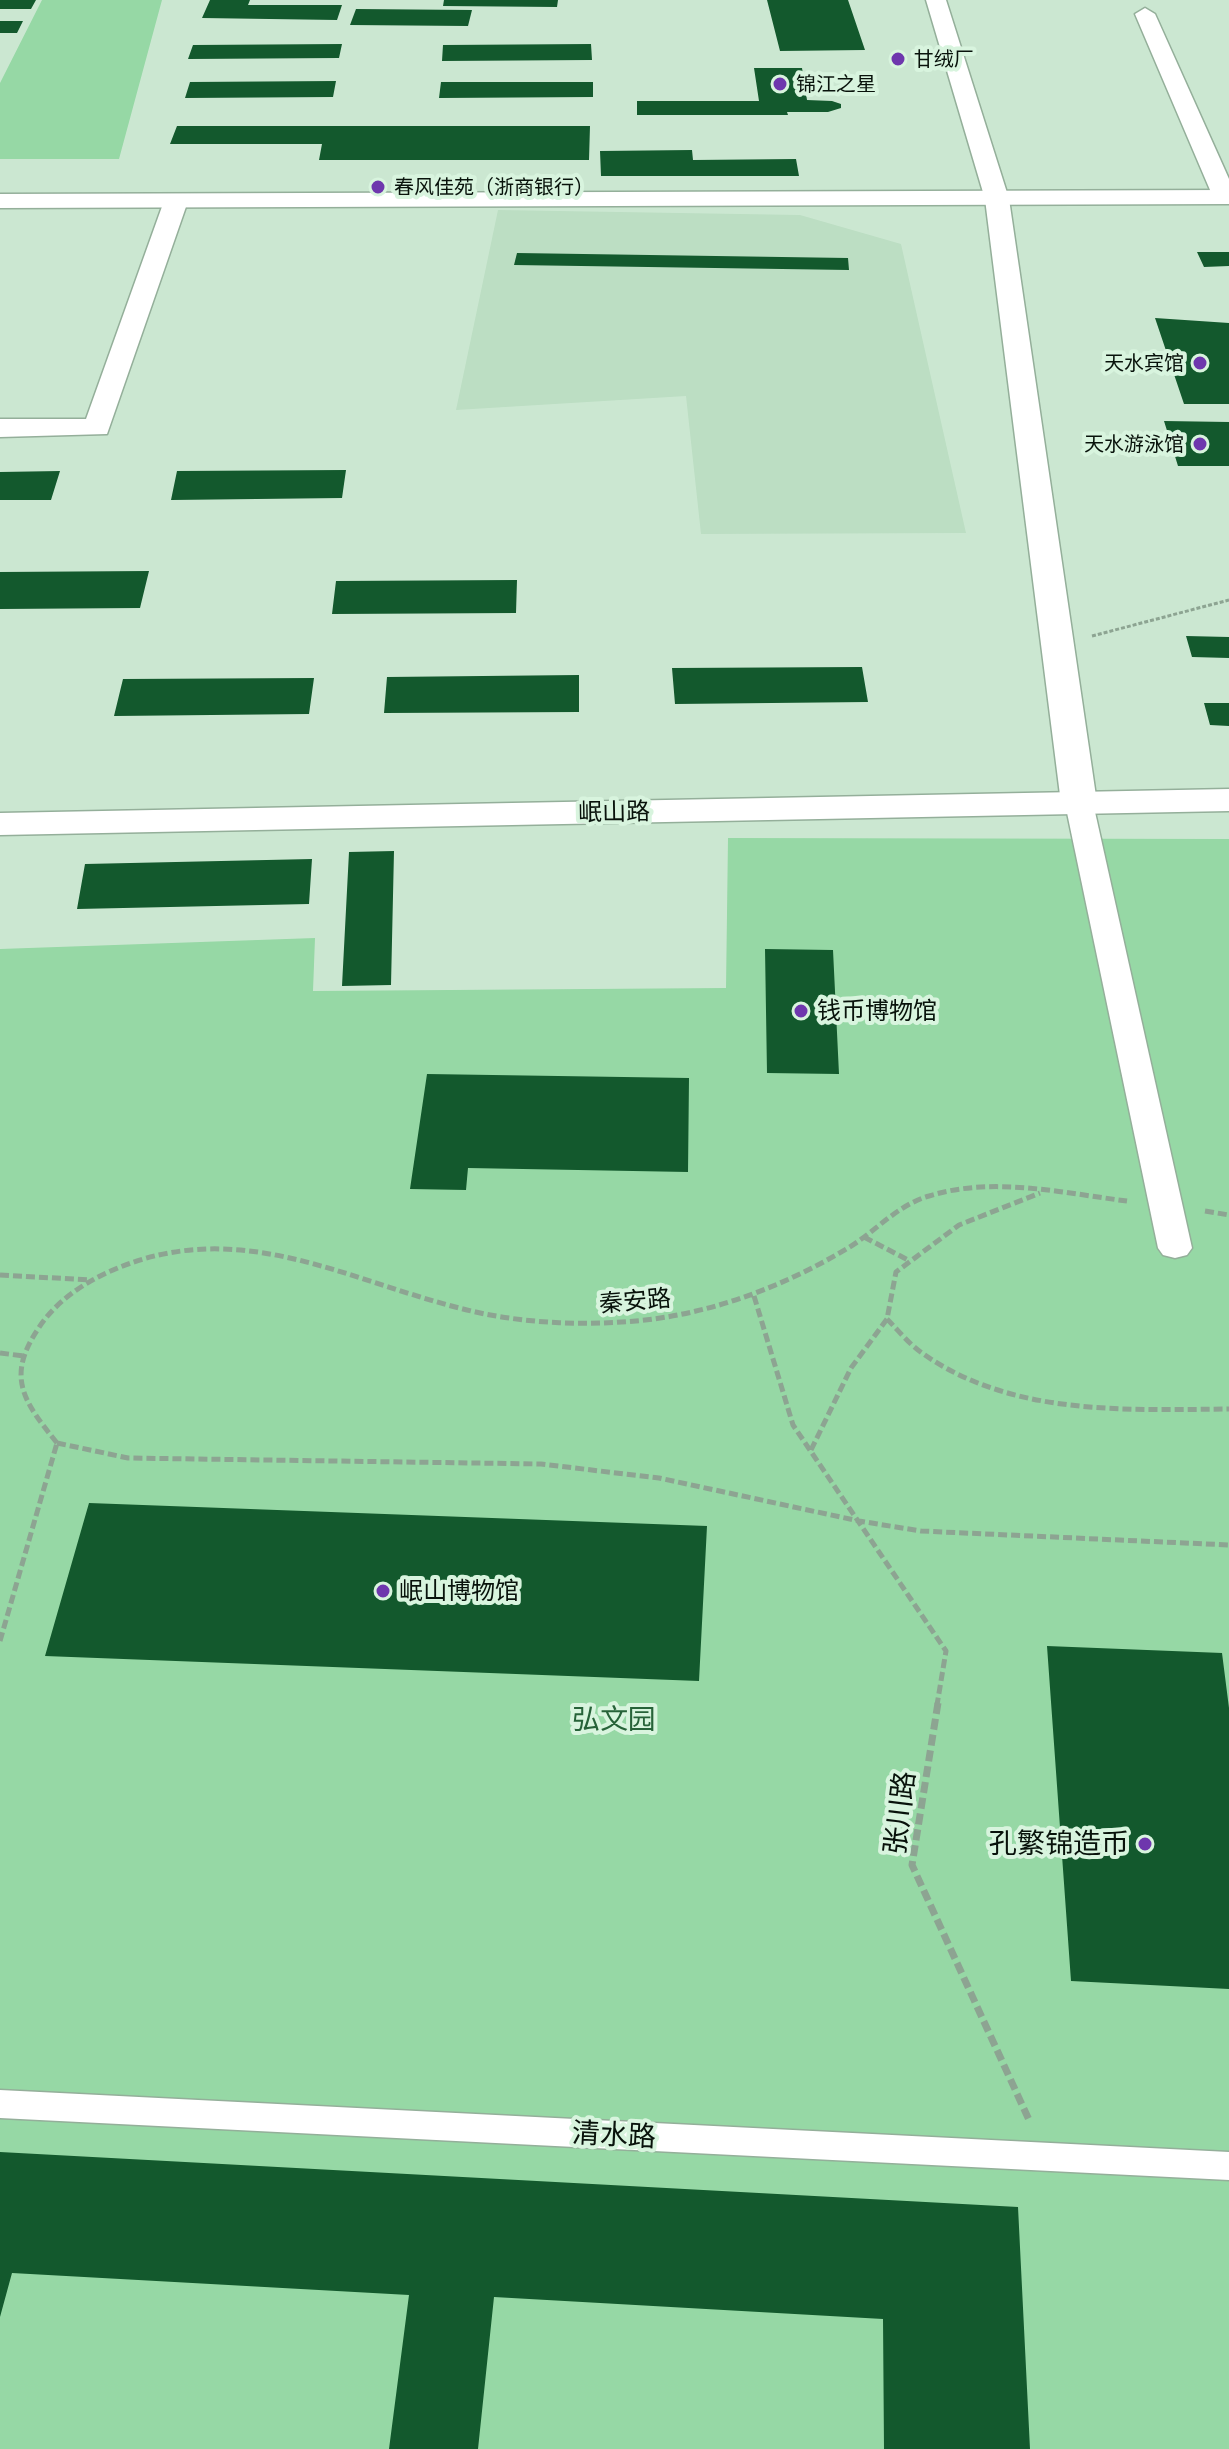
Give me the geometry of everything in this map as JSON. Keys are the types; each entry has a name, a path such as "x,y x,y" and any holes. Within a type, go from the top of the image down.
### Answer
{"main road":[{"path":"936,0 997,199 1076,790"},
{"path":"0,201 1227,197 1145,14"},
{"path":"0,428 97,428 176,201"},
{"name":"岷山路","path":"0,824 1076,790 1229,776"},
{"name":"岷山路","path":"0,800 1076,790 1229,800"}],"street":[{"path":"1076,790 1175,1248"}],"lane":[{"name":"清水路","path":"0,2104 1229,2166"}],"path":[{"path":"1056,645 1229,600"},
{"name":"秦安路","path":"57,1443 24,1400 21,1378 24,1356 33,1334 49,1313 92,1280 118,1268 178,1251 241,1247 300,1256 463,1309 549,1322 593,1324 663,1318 717,1308 754,1296 804,1273 864,1237 907,1205 938,1193 996,1187 1166,1205"},
{"path":"810,1451 851,1368 887,1319 896,1272 959,1225 1043,1192"},
{"path":"864,1237 910,1261"},
{"name":"秦安路","path":"0,1275 92,1280"},
{"name":"张川路","path":"754,1296 793,1425 946,1651 912,1865 1046,2157"},
{"path":"887,1319 901,1336 937,1365 989,1389 1017,1396 1109,1407 1229,1409"},
{"path":"0,1353 24,1356"},
{"path":"0,1641 57,1443 128,1458 541,1464 659,1478 859,1521 921,1531 1229,1545"}],"shaded area":[{"path":"498,210 800,215 901,244 966,533 701,534 686,396 456,410"}],"green space":[{"path":"42,0 162,0 119,159 0,159 0,83"},
{"name":"弘文园","path":"728,838 1229,839 1229,2449 0,2449 0,949 315,938 313,991 726,988"}],"building":[{"path":"0,0 36,0 31,9 0,9"},
{"path":"210,0 250,0 248,5 342,5 337,20 202,18"},
{"path":"444,0 558,0 557,7 443,6"},
{"path":"767,0 848,0 865,50 780,51"},
{"path":"356,9 472,10 468,26 350,25"},
{"path":"0,21 23,21 17,33 0,33"},
{"path":"342,44 339,58 188,59 193,45"},
{"path":"591,44 592,60 442,61 443,45"},
{"name":"锦江之星","path":"754,68 802,68 807,100 832,101 841,104 841,108 828,112 787,112 788,115 637,115 637,101 759,101"},
{"path":"336,81 333,97 185,98 190,82"},
{"path":"441,82 593,82 593,97 439,98"},
{"path":"177,126 590,126 589,160 319,160 322,144 170,144"},
{"path":"692,150 693,160 796,159 799,176 601,176 600,151"},
{"path":"1197,252 1229,252 1229,266 1204,267"},
{"path":"517,253 848,258 849,270 514,265"},
{"name":"天水宾馆","path":"1155,318 1229,323 1229,404 1184,404"},
{"name":"天水游泳馆","path":"1164,421 1229,422 1229,466 1178,466"},
{"path":"346,470 342,498 171,500 177,471"},
{"path":"60,471 51,500 0,500 0,472"},
{"path":"149,571 140,608 0,609 0,572"},
{"path":"517,580 516,613 332,614 336,581"},
{"path":"1186,636 1229,637 1229,658 1192,657"},
{"path":"862,667 868,702 675,704 672,668"},
{"path":"579,675 579,712 384,713 387,677"},
{"path":"314,678 309,714 114,716 123,679"},
{"path":"1204,703 1229,703 1229,726 1210,725"},
{"path":"394,851 391,985 342,986 349,852"},
{"path":"312,859 309,904 77,909 85,864"},
{"name":"钱币博物馆","path":"765,949 833,950 839,1074 767,1073"},
{"path":"427,1074 689,1078 688,1172 468,1168 466,1190 410,1189"},
{"name":"岷山博物馆","path":"89,1503 707,1526 699,1681 45,1656"},
{"name":"孔繁锦造币","path":"1047,1646 1222,1653 1229,1708 1229,1989 1071,1981"},
{"path":"0,2152 1018,2207 1030,2449 884,2449 883,2319 494,2297 478,2449 389,2449 409,2295 12,2273 0,2317"}],"place":[{"name":"甘绒厂","path":"898,59"},
{"name":"锦江之星","path":"780,84"},
{"name":"春风佳苑（浙商银行）","path":"378,187"},
{"name":"天水宾馆","path":"1200,363"},
{"name":"天水游泳馆","path":"1200,444"},
{"name":"钱币博物馆","path":"801,1011"},
{"name":"岷山博物馆","path":"383,1591"},
{"name":"孔繁锦造币","path":"1145,1844"}]}
